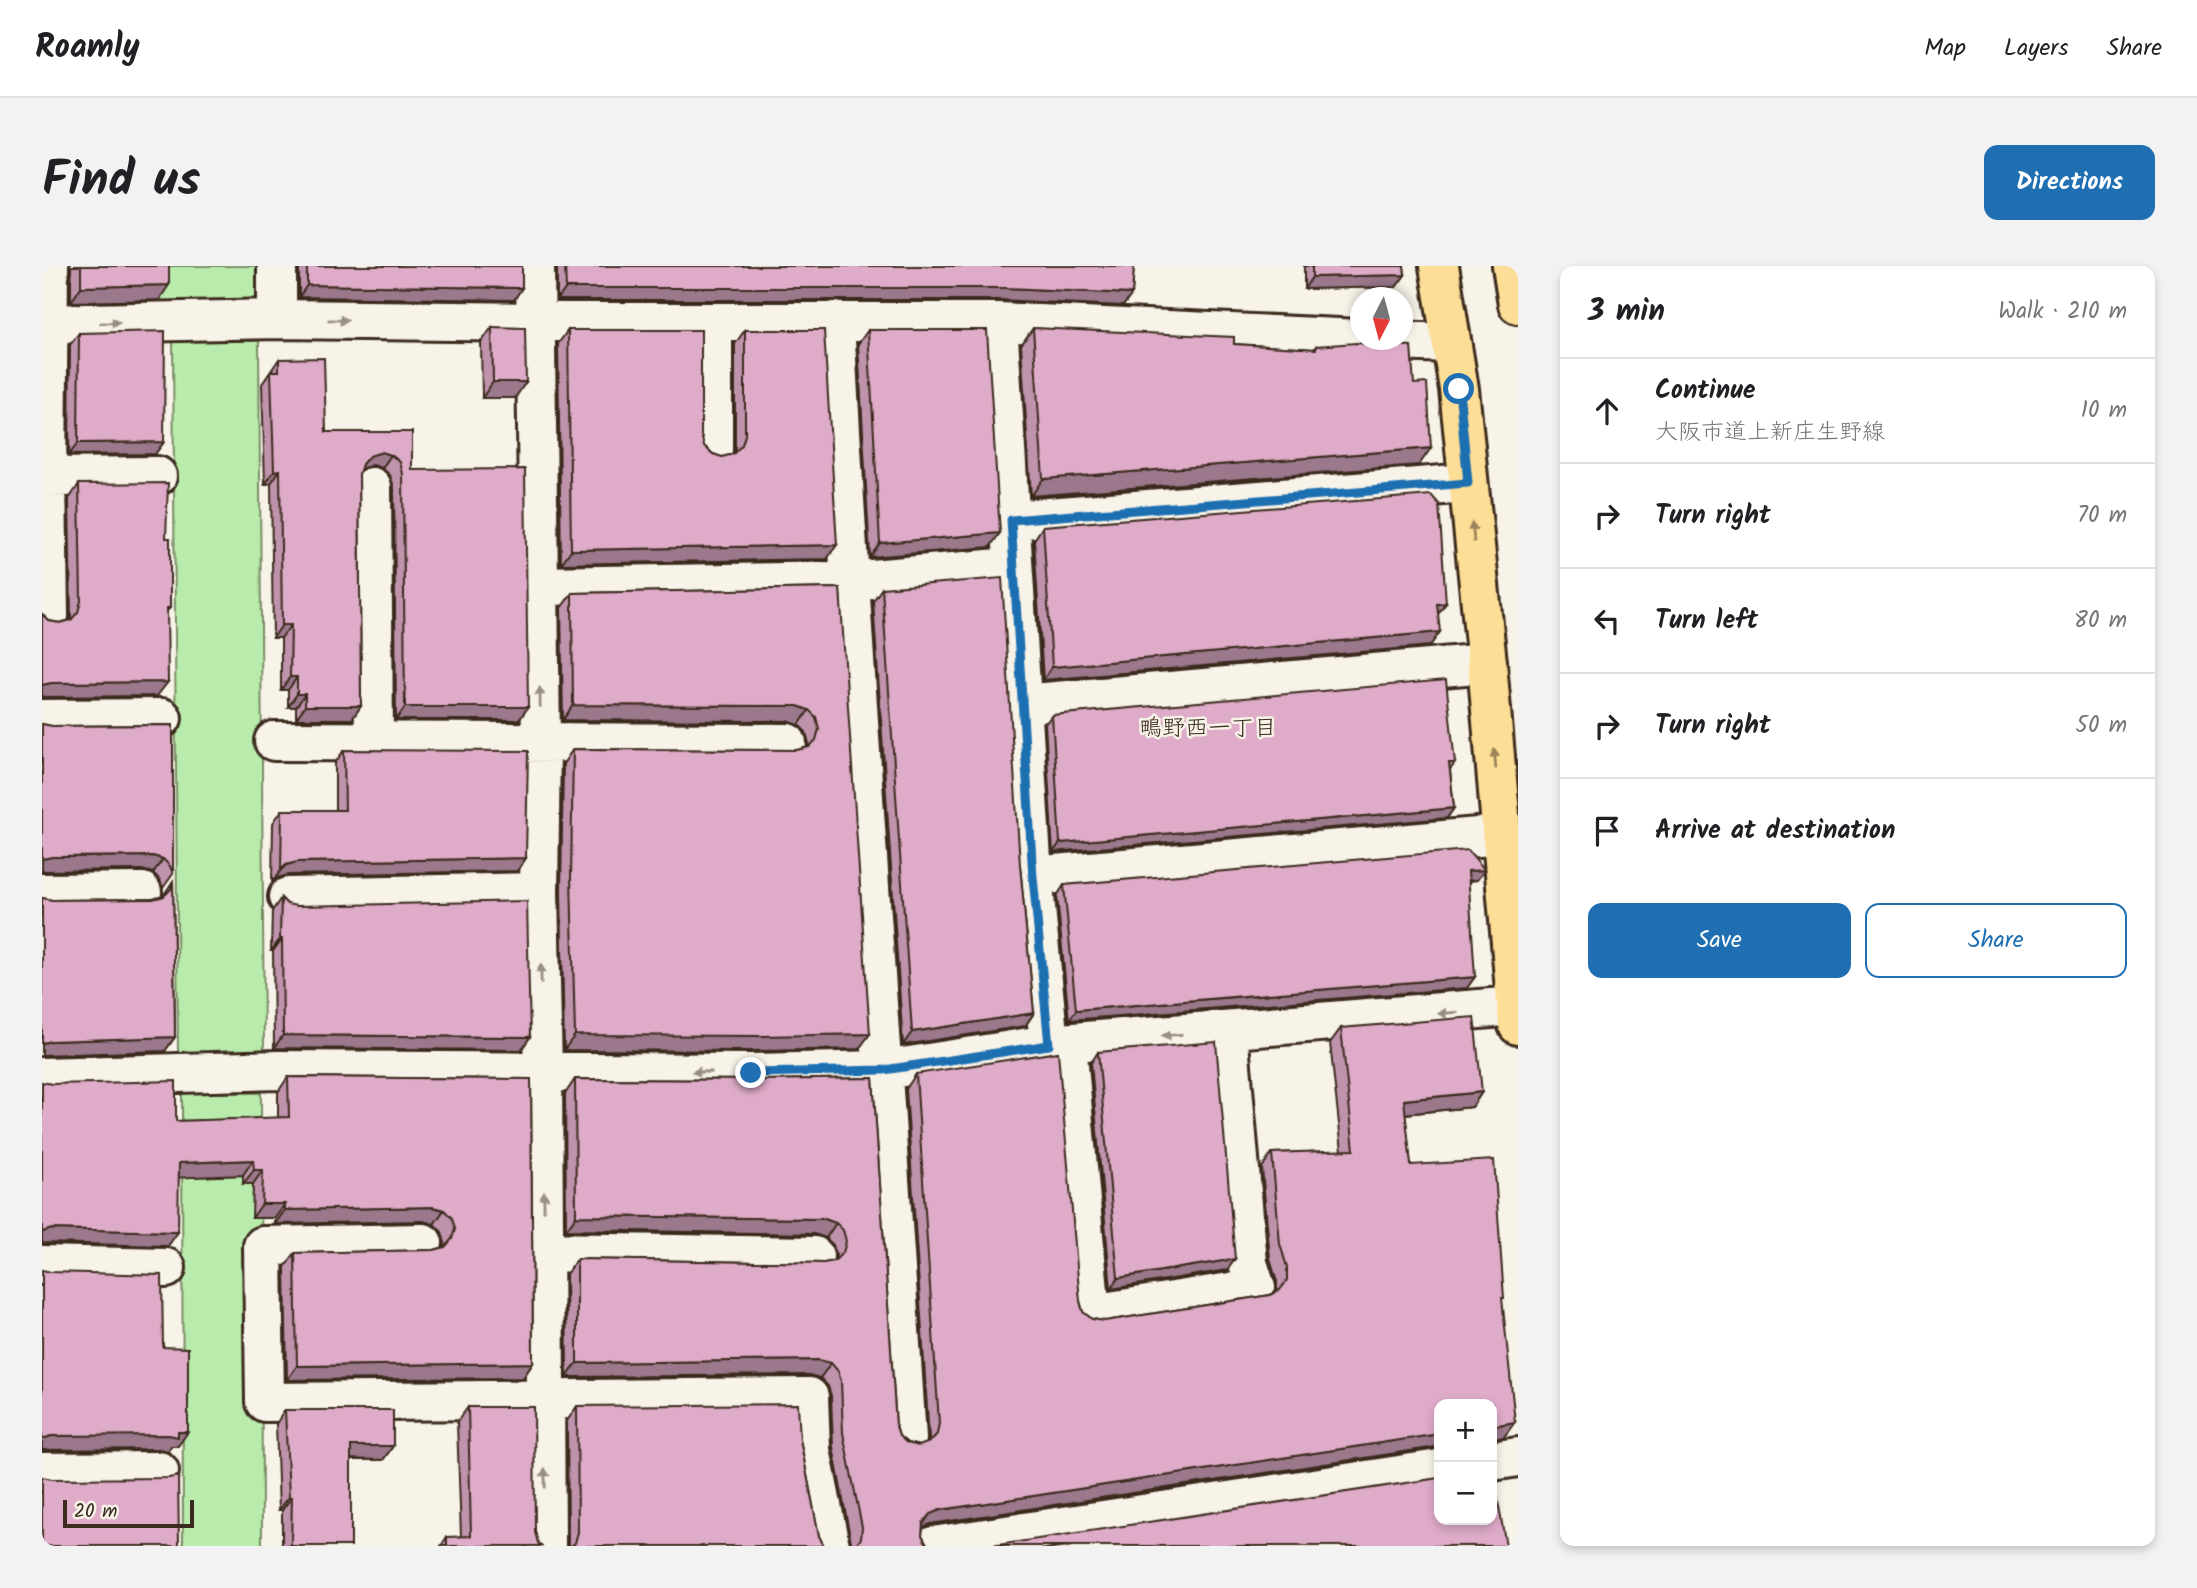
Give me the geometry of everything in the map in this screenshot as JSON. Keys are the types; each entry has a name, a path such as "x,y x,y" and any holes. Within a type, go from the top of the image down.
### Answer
{"main road":[{"path":"1439,266 1459,389 1487,663 1517,1016"},
{"path":"1512,266 1518,304"}],"street":[{"path":"49,266 45,324 50,616"},
{"path":"277,266 277,319"},
{"path":"535,266 546,1546"},
{"path":"45,324 277,319 998,322 1350,338"},
{"path":"835,321 848,582 884,1070 907,1439"},
{"path":"713,322 713,449"},
{"path":"998,322 1033,877 1058,1044 1091,1314 1256,1288 1248,1263 1228,1031"},
{"path":"1413,341 1451,343"},
{"path":"47,477 157,476"},
{"path":"1011,520 1468,483"},
{"path":"372,487 373,741"},
{"path":"539,586 848,582 1012,567"},
{"path":"1022,704 1487,663"},
{"path":"42,719 162,718"},
{"path":"274,741 787,743"},
{"path":"1033,877 1501,835"},
{"path":"42,893 142,892"},
{"path":"288,897 539,892"},
{"path":"42,1077 277,1070 751,1073 884,1070 1058,1044 1228,1031 1517,1016"},
{"path":"422,1242 263,1246 265,1402 809,1397 811,1450 830,1546"},
{"path":"544,1252 814,1256"},
{"path":"42,1265 166,1268"},
{"path":"1497,1460 1518,1457"},
{"path":"933,1546 1434,1470"},
{"path":"42,1472 159,1471"}],"green space":[{"path":"162,266 256,266 256,305 161,307"},
{"path":"173,341 259,341 264,1056 178,1056"},
{"path":"182,1093 261,1093 262,1546 183,1546"}],"building":[{"path":"81,266 169,266 169,285 81,287"},
{"path":"307,266 522,266 522,288 307,285"},
{"path":"565,266 1134,266 1132,294 1006,288 566,288"},
{"path":"1312,266 1404,266 1405,275 1312,277"},
{"path":"492,327 525,328 526,382 493,382"},
{"path":"1033,328 1234,337 1234,344 1316,349 1316,346 1350,343 1350,350 1411,350 1414,384 1427,383 1431,448 1043,479"},
{"path":"568,330 701,330 701,435 704,446 713,454 722,457 733,454 742,445 745,435 745,330 824,330 837,545 571,550"},
{"path":"868,330 987,330 1000,533 880,543"},
{"path":"165,331 164,442 78,443 79,333"},
{"path":"324,358 326,432 412,432 412,470 525,469 528,707 405,707 403,474 400,462 382,452 369,456 362,464 359,474 361,706 305,706 305,694 297,694 297,677 290,677 291,625 282,625 280,470 274,471 271,371 279,371 279,359"},
{"path":"168,483 168,682 42,685 42,614 49,621 60,623 71,620 78,612 81,601 79,484"},
{"path":"1431,495 1439,504 1446,603 1437,604 1440,632 1052,667 1043,526"},
{"path":"1002,578 1020,865 1034,1013 912,1032 882,588"},
{"path":"840,588 870,1034 575,1035 571,877 573,749 797,750 809,747 816,740 819,729 816,717 809,710 798,706 573,705 572,593"},
{"path":"1446,680 1455,763 1449,763 1454,808 1060,843 1052,715"},
{"path":"42,724 173,725 173,874 163,859 153,856 42,859"},
{"path":"344,750 528,751 526,858 297,862 286,865 281,870 282,810 345,810"},
{"path":"1468,850 1485,870 1468,871 1475,977 1076,1010 1064,885"},
{"path":"173,881 175,1037 42,1043 42,898 153,899 164,896 171,889"},
{"path":"281,898 287,904 297,906 527,901 530,1037 283,1035"},
{"path":"1474,1017 1482,1092 1404,1100 1411,1165 1494,1160 1502,1298 1515,1422 1497,1425 1497,1399 1434,1399 1434,1435 940,1510 930,1514 923,1523 922,1535 928,1546 856,1546 861,1538 862,1527 843,1433 841,1381 838,1371 831,1363 819,1360 577,1363 577,1259 824,1263 834,1261 843,1253 846,1241 843,1230 836,1223 825,1219 576,1216 575,1079 873,1078 896,1426 899,1436 907,1443 919,1446 930,1442 937,1434 939,1423 916,1074 1058,1052 1080,1301 1083,1312 1092,1319 1105,1321 1270,1295 1280,1290 1287,1280 1287,1267 1280,1244 1272,1153 1354,1150 1341,1028"},
{"path":"1216,1042 1235,1259 1118,1278 1098,1052"},
{"path":"288,1077 531,1079 533,1363 297,1366 295,1253 434,1250 445,1247 452,1239 455,1229 452,1218 444,1210 433,1207 285,1210 285,1204 262,1204 263,1170 254,1170 253,1160 179,1163 178,1232 52,1229 42,1232 42,1082 176,1081 176,1121 289,1117"},
{"path":"42,1270 162,1275 163,1347 188,1348 188,1432 178,1432 178,1437 51,1436 42,1439"},
{"path":"798,1404 800,1439 819,1536 824,1546 571,1546 575,1543 578,1532 577,1406"},
{"path":"468,1407 534,1407 535,1532 541,1546 447,1546 447,1537 471,1536"},
{"path":"285,1410 393,1410 393,1446 351,1446 351,1546 291,1546 292,1497 289,1497"},
{"path":"178,1476 179,1546 42,1546 42,1477"},
{"path":"1434,1479 1434,1525 1497,1525 1497,1495 1506,1546 991,1546"}],"district":[{"name":"鴫野西一丁目","path":"1208,729"}],"route":[{"path":"751,1073 884,1070 1049,1045 1033,877 1011,520 1468,483 1459,389"}]}
